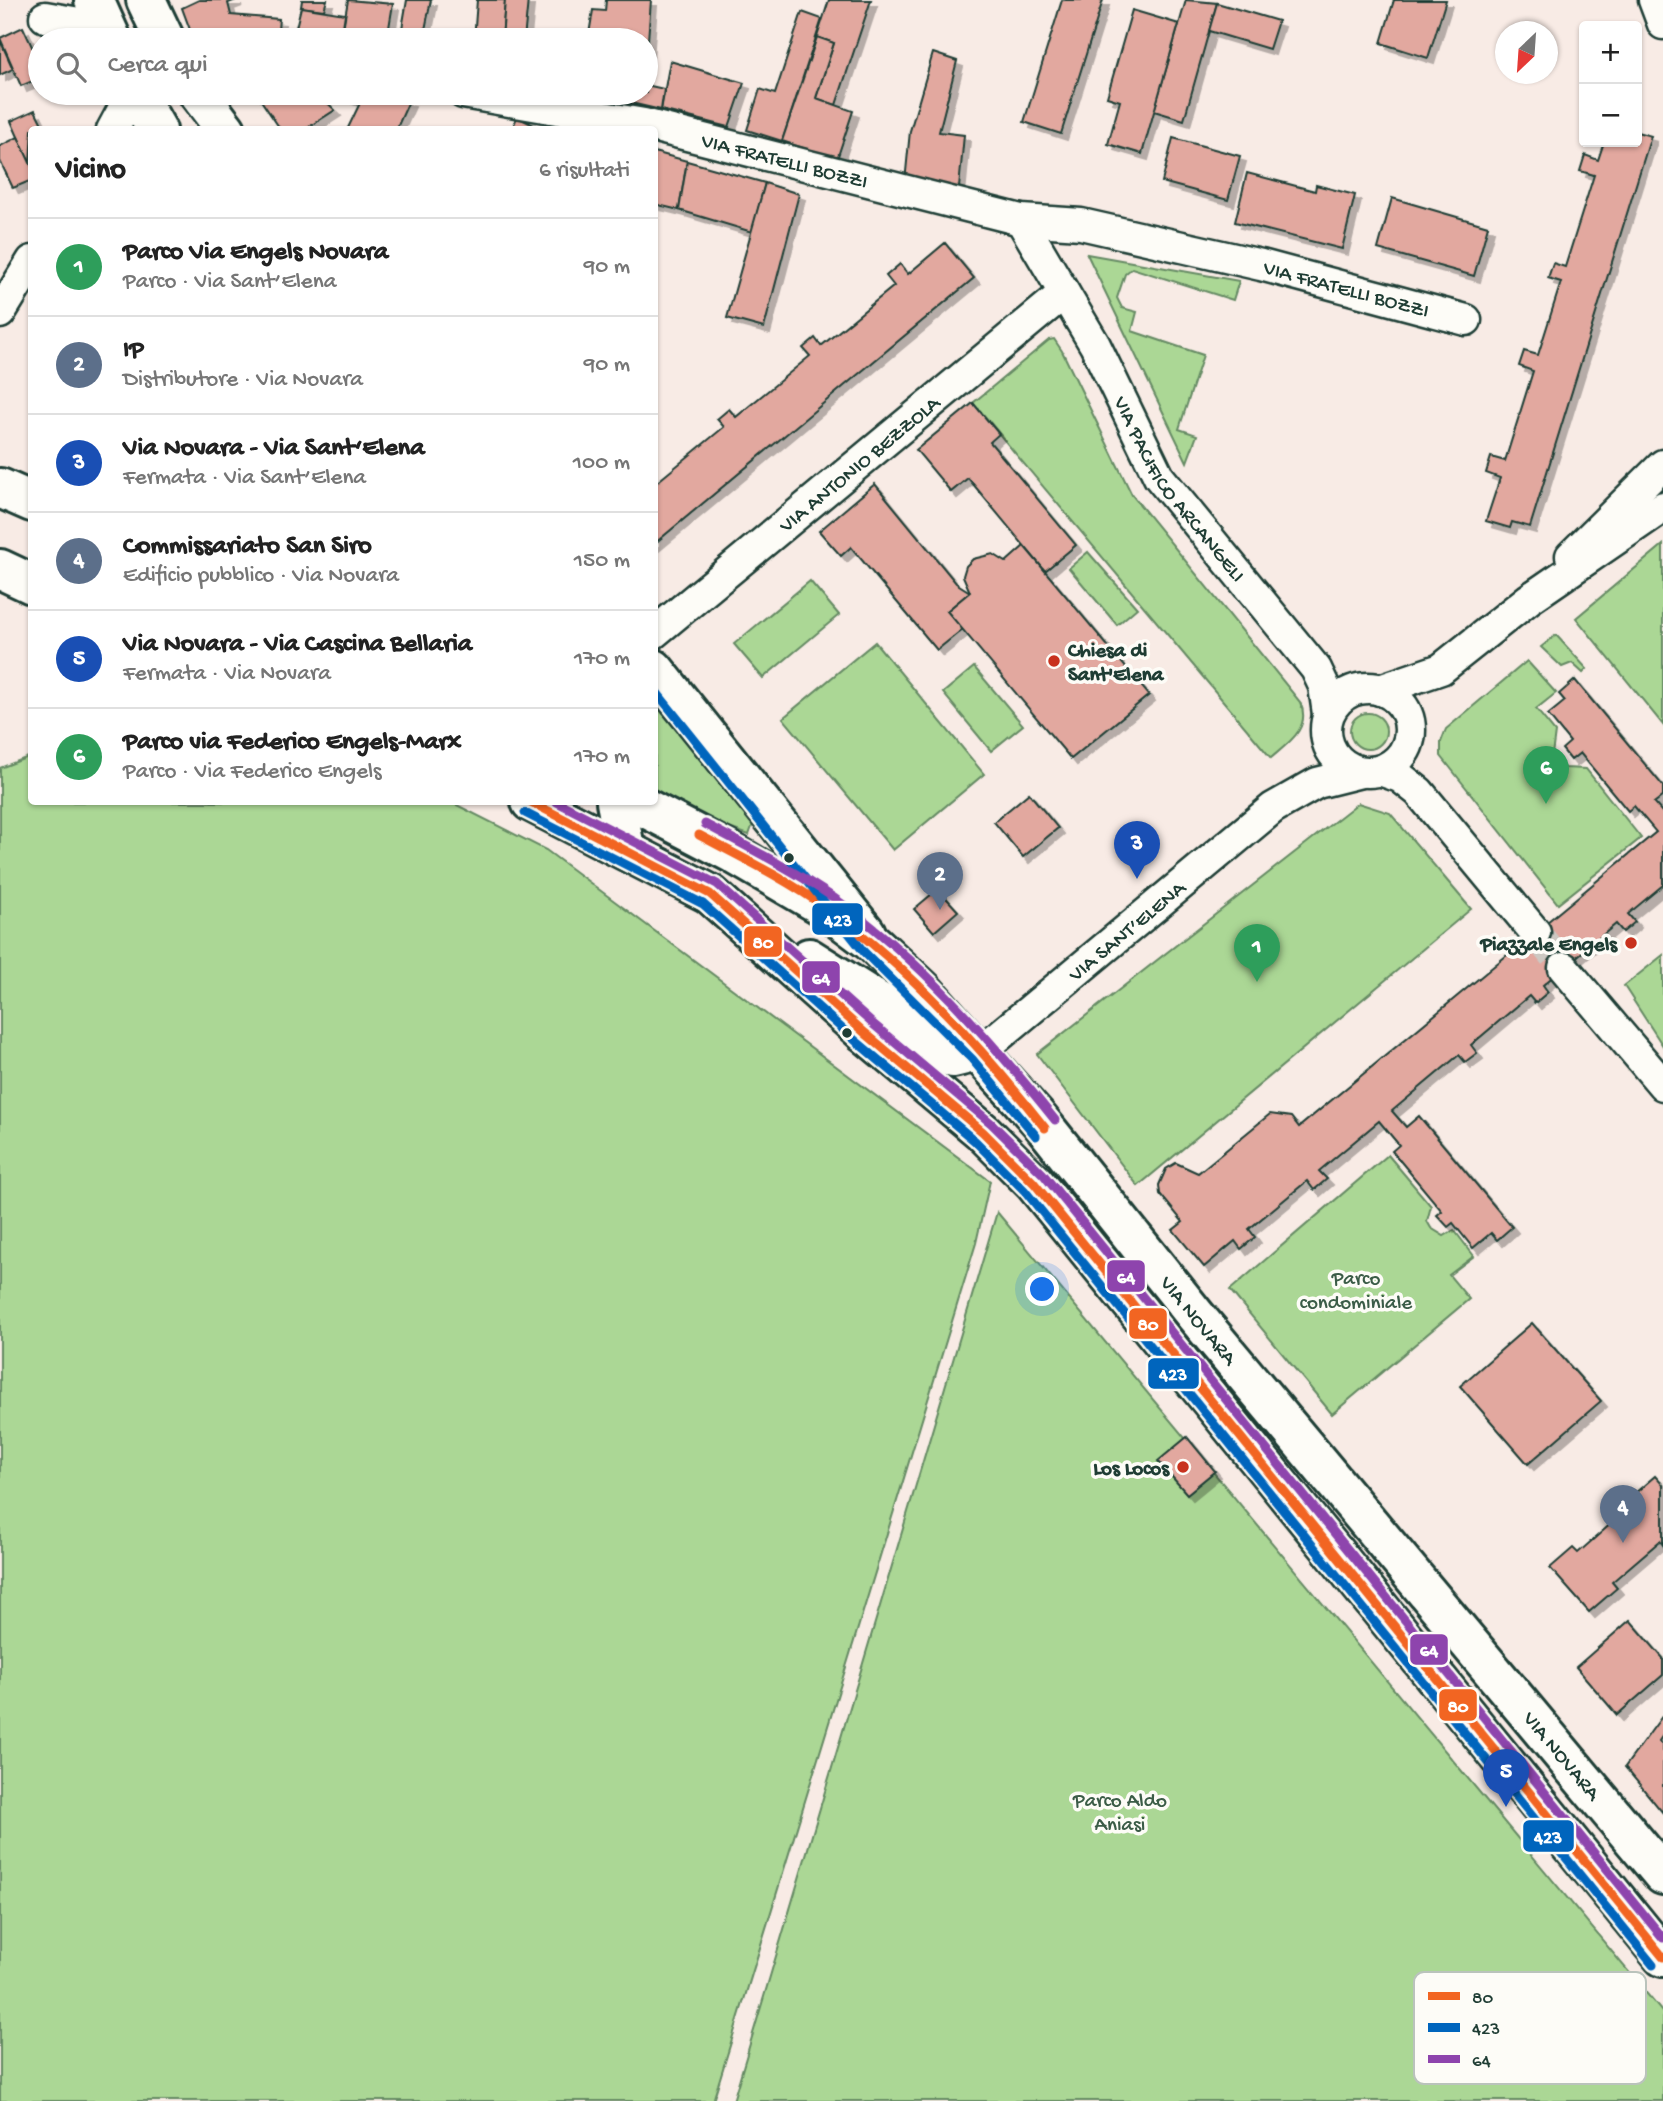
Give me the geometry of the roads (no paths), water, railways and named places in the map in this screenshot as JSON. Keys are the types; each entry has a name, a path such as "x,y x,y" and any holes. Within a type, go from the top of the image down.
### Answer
{"main road":[{"path":"146,0 159,28"},
{"path":"141,105 155,126"},
{"path":"207,105 223,126"},
{"path":"0,488 28,500"},
{"path":"0,569 28,582"},
{"name":"VIA NOVARA","path":"658,674 845,904 874,944 981,1051 1195,1315 1663,1875"},
{"name":"VIA NOVARA","path":"537,805 625,848 709,894 865,1033 984,1132 1056,1208 1663,1957"},
{"path":"617,805 625,848"},
{"path":"640,805 734,854 808,897 874,944"},
{"path":"709,894 885,1006 953,1058 981,1051 978,1090 984,1132"}],"street":[{"path":"1654,0 1663,24"},
{"path":"46,19 104,23"},
{"path":"114,126 127,105"},
{"name":"VIA FRATELLI BOZZI","path":"533,105 653,126"},
{"name":"VIA FRATELLI BOZZI","path":"658,127 1021,220 1081,224 1261,265 1466,320"},
{"path":"1021,220 1064,293"},
{"path":"0,313 17,269"},
{"name":"VIA ANTONIO BEZZOLA","path":"658,630 1064,293"},
{"name":"VIA PACIFICO ARCANGELI","path":"1064,293 1095,345 1159,477 1316,669 1324,686 1327,721"},
{"path":"1529,599 1663,465"},
{"path":"1372,771 1405,753 1411,726 1430,688 1453,661 1529,599 1663,507"},
{"path":"1453,661 1412,681 1370,689 1336,702 1327,721 1333,754 1342,764 1400,777 1419,792 1535,932"},
{"name":"VIA PACIFICO ARCANGELI","path":"1316,669 1339,683 1370,689"},
{"path":"1370,689 1399,700 1411,726"},
{"name":"VIA SANT’ELENA","path":"1273,808 1309,765 1327,721"},
{"name":"VIA SANT’ELENA","path":"981,1051 1273,808 1317,783 1372,771"},
{"path":"1563,968 1663,1085"}],"tunnel":[{"path":"1535,932 1564,968"}],"place":[{"name":"Chiesa di Sant'Elena","path":"1054,661"},
{"name":"Parco via Federico Engels-Marx","path":"1546,804"},
{"name":"Via Novara - Via Sant‘Elena","path":"1137,879"},
{"name":"IP","path":"940,910"},
{"name":"Piazzale Engels","path":"1631,943"},
{"name":"Parco Via Engels Novara","path":"1257,982"},
{"name":"Los Locos","path":"1183,1467"},
{"name":"Commissariato San Siro","path":"1623,1543"},
{"name":"Via Novara - Via Cascina Bellaria","path":"1506,1807"}],"park label":[{"name":"Parco condominiale","path":"1356,1289"},
{"name":"Parco Aldo Aniasi","path":"1120,1811"}]}
